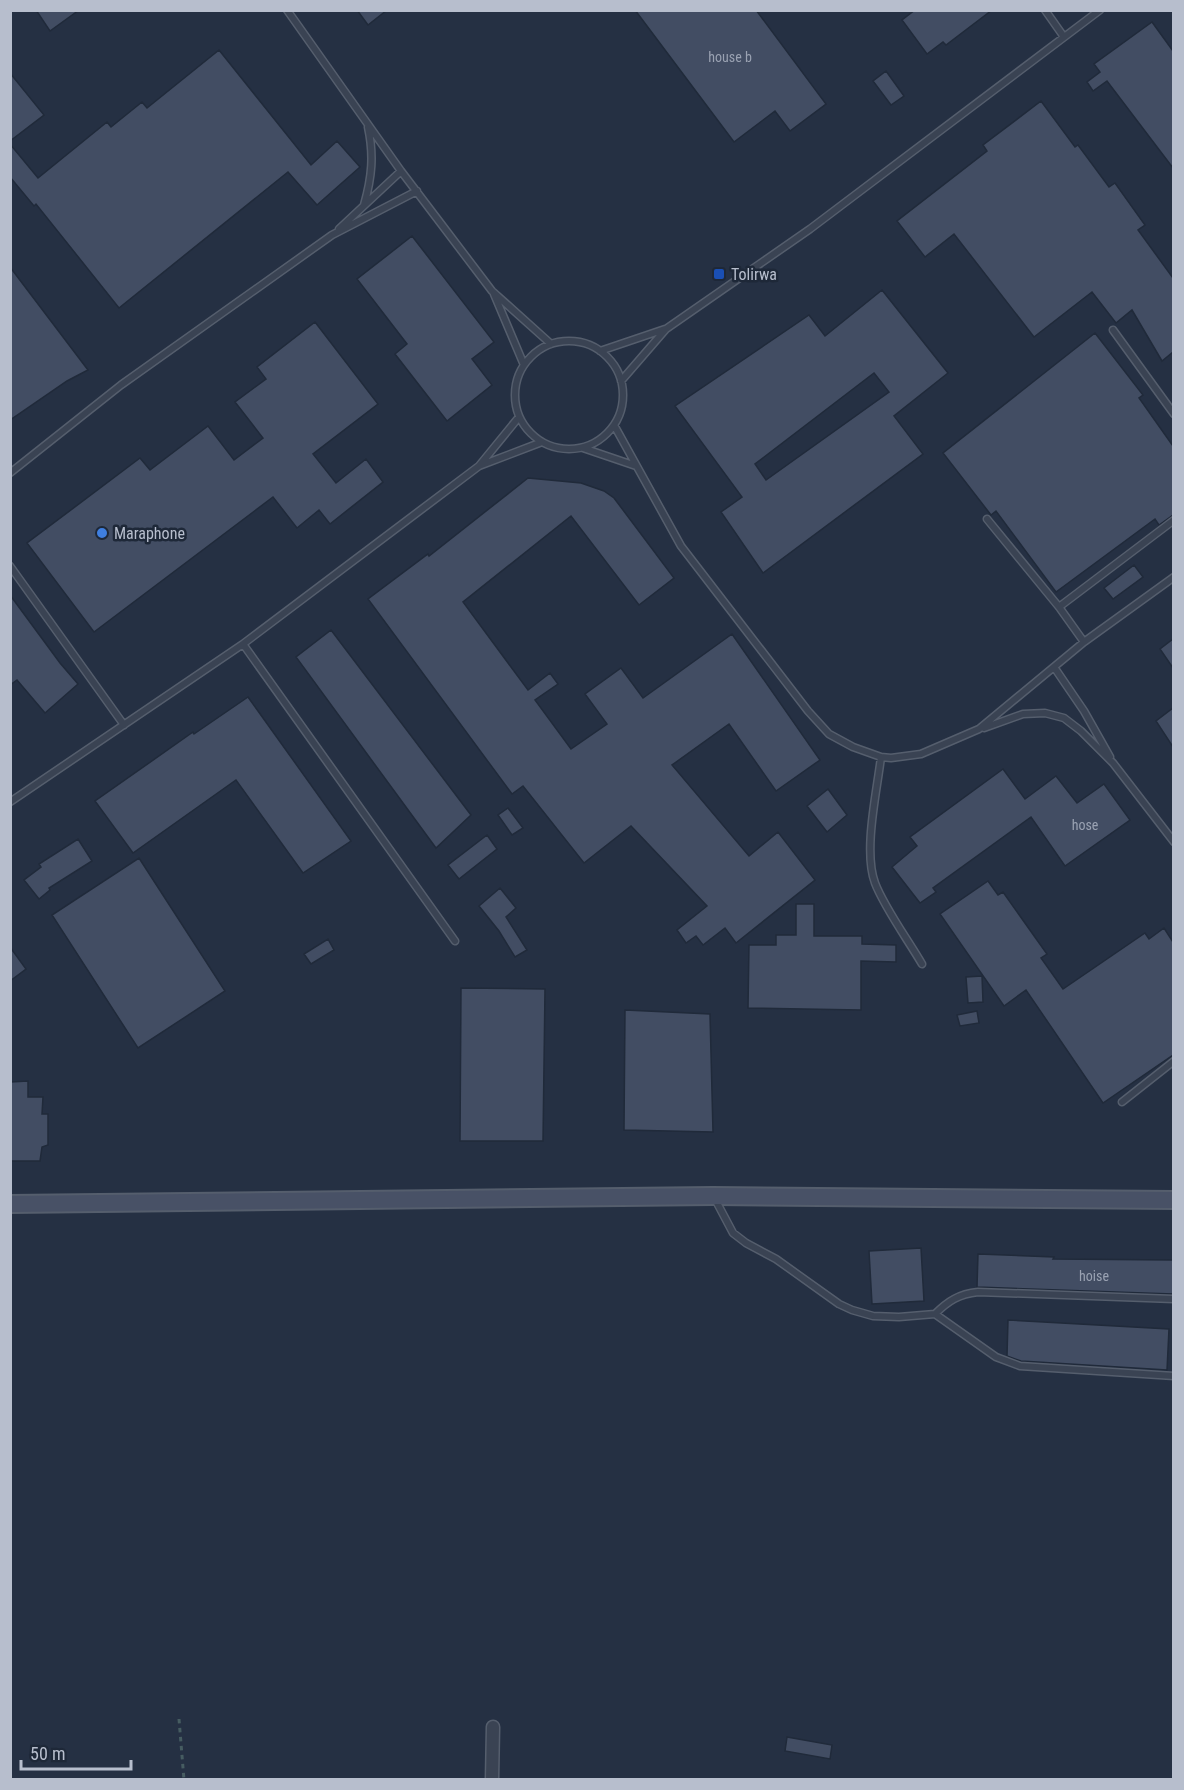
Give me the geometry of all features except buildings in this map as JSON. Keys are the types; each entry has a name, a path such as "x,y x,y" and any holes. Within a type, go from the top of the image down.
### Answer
{"main road":[{"path":"10,1204 713,1196 1173,1200"}],"street":[{"path":"492,1779 493,1727"}],"lane":[{"path":"287,10 401,171 492,291 551,344"},
{"path":"1045,10 1064,37"},
{"path":"621,381 666,329 810,228 1100,10"},
{"path":"364,205 372,169 372,149 367,123"},
{"path":"332,236 401,171"},
{"path":"10,473 121,386 332,236 417,191"},
{"path":"492,291 524,365"},
{"path":"600,351 666,329"},
{"path":"1113,330 1173,414"},
{"path":"568,341 585,344 600,351 613,364 621,381 623,396 621,412 614,425 601,440 584,448 569,450 555,448 542,442 528,431 519,417 515,399 517,381 524,365 541,349 551,344 568,341"},
{"path":"10,802 243,644 479,466 519,417"},
{"path":"614,425 681,546 808,711 829,734 881,758 891,758 921,754 979,729 1023,714 1045,713 1064,718 1081,731 1113,763 1173,842"},
{"path":"479,466 542,442"},
{"path":"584,448 636,466"},
{"path":"987,519 1084,642"},
{"path":"1059,608 1173,520"},
{"path":"10,566 124,725"},
{"path":"979,729 1084,642 1173,577"},
{"path":"243,644 455,941"},
{"path":"1054,668 1084,711 1113,763"},
{"path":"881,758 872,825 871,863 875,883 922,963"},
{"path":"1122,1102 1173,1061"},
{"path":"713,1196 733,1233 746,1243 776,1259 839,1304 852,1311 873,1316 900,1317 935,1314 948,1302 968,1293 1173,1299"},
{"path":"935,1314 996,1357 1020,1366 1173,1376"}],"path":[{"path":"179,1719 184,1779"}],"place":[{"name":"Tolirwa","path":"719,274"},
{"name":"Maraphone","path":"102,533"}]}
